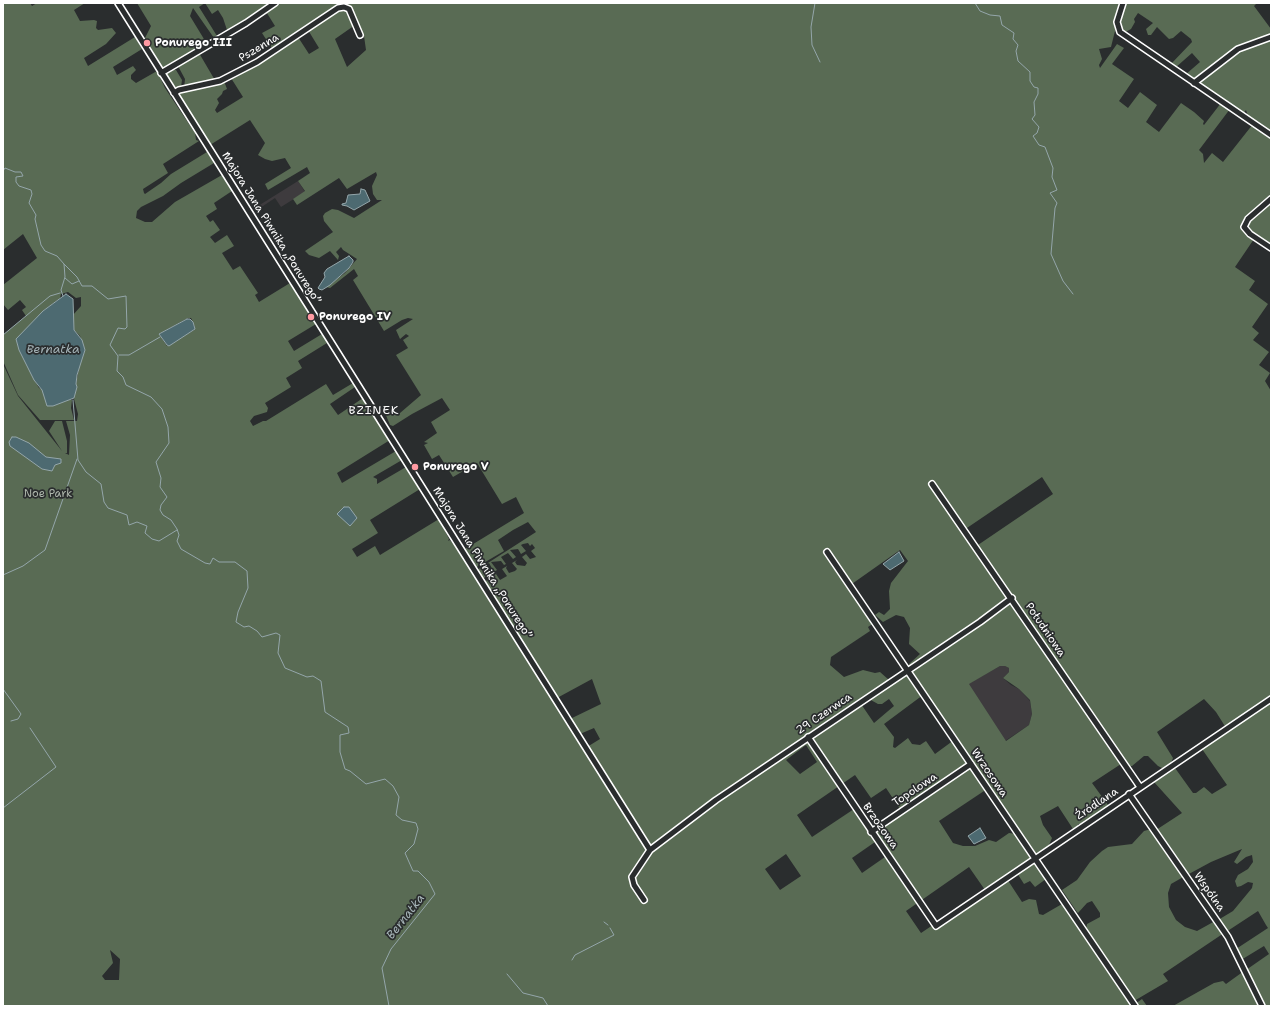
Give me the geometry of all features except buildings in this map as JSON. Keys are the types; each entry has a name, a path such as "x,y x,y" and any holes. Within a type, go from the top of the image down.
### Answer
{"street":[{"name":"Majora Jana Piwnika „Ponurego”","path":"118,3 650,850"},
{"path":"161,72 246,23 275,3"},
{"path":"1122,3 1117,22 1120,32 1271,135"},
{"name":"Pszenna","path":"174,93 180,90 220,81 257,62 338,8 344,7 351,12 360,35"},
{"path":"1194,82 1238,49 1271,36"},
{"path":"1271,199 1248,219 1244,227 1250,234 1271,248"},
{"name":"Południowa","path":"932,484 1012,598 1140,787"},
{"name":"Wrzosowa","path":"827,552 1135,1006"},
{"name":"29 Czerwca","path":"650,850 716,800 980,622 1012,598"},
{"name":"Źródlana","path":"936,926 1271,699"},
{"name":"Brzozowa","path":"808,737 936,926"},
{"name":"Topolowa","path":"871,832 971,764"},
{"name":"Wspólna","path":"1129,794 1228,937 1262,1006"},
{"path":"644,900 634,885 632,878 650,850"}],"shaded area":[{"path":"298,181 305,192 281,207 275,198 260,208 258,206"},
{"path":"1000,666 1009,668 1009,672 1003,678 1011,685 1019,689 1030,701 1032,714 1029,725 1005,741 968,684"}],"green space":[{"name":"Noe Park","path":"3,3 30,3 32,6 37,3 85,3 74,10 80,21 97,21 96,28 98,30 112,28 116,33 106,44 84,58 88,66 135,37 142,49 113,67 117,75 133,66 136,70 131,75 131,79 136,83 157,71 165,88 195,133 196,140 199,141 163,164 168,173 143,189 144,193 145,194 171,174 207,152 214,163 163,196 141,207 137,211 136,218 145,222 152,222 175,202 222,175 232,191 214,203 217,209 206,216 210,222 213,220 220,230 210,237 215,243 227,235 234,246 222,253 233,270 240,266 258,293 255,295 259,302 290,283 316,324 288,341 294,351 322,334 327,343 298,361 302,368 286,378 291,387 265,403 268,408 267,412 254,416 250,421 253,426 266,421 326,384 333,395 353,383 355,387 330,404 338,415 363,398 390,440 337,473 342,483 396,451 402,460 373,477 377,479 377,484 406,467 420,489 370,520 378,533 352,549 357,557 375,546 380,555 439,519 449,539 448,541 450,540 459,551 480,584 484,583 488,579 491,584 497,581 493,576 497,573 496,574 500,580 507,576 502,569 507,566 506,568 509,573 515,571 517,569 512,563 517,560 515,562 517,565 525,566 527,563 522,557 526,554 530,559 536,557 531,551 535,548 532,544 530,546 528,543 521,545 526,551 521,554 518,549 510,550 516,557 513,559 508,553 501,557 506,564 504,565 501,561 491,562 497,570 494,572 489,563 485,565 487,568 482,570 487,576 484,578 480,576 477,570 536,532 528,522 513,530 498,540 504,551 475,568 465,549 524,513 516,497 502,504 477,463 453,477 439,455 432,459 424,445 428,443 424,442 437,433 431,422 450,410 442,398 393,426 390,425 385,413 391,411 396,414 400,413 421,395 396,355 408,348 403,340 409,336 406,334 400,339 396,330 413,319 408,318 402,320 384,331 353,280 358,276 354,269 330,288 326,287 345,273 357,259 341,247 336,252 339,256 338,260 330,251 319,258 309,255 305,251 333,232 324,221 323,216 325,213 332,209 338,210 354,218 382,200 377,200 373,194 372,186 377,175 376,172 347,189 339,178 297,205 293,199 305,191 298,181 310,173 307,167 268,190 265,184 291,168 285,158 272,161 258,155 265,143 250,120 210,145 191,118 192,115 190,116 178,96 180,92 214,85 224,81 227,89 223,91 217,99 219,103 215,110 217,113 243,97 231,78 298,37 309,54 319,48 308,30 338,10 342,9 350,13 355,25 335,39 347,67 366,50 364,36 351,10 344,3 1122,3 1111,47 1099,49 1102,59 1099,65 1100,68 1117,44 1124,48 1112,64 1134,79 1119,101 1128,108 1140,92 1157,105 1146,122 1159,132 1181,103 1204,121 1204,125 1221,103 1230,109 1199,150 1203,154 1204,163 1212,153 1223,162 1253,124 1271,137 1271,197 1244,223 1254,239 1235,267 1255,281 1249,290 1268,304 1252,327 1259,333 1253,340 1269,352 1259,365 1270,373 1265,381 1271,391 1271,1006 1263,1006 1246,970 1269,954 1264,946 1241,960 1236,949 1268,928 1258,911 1226,932 1218,920 1233,911 1252,888 1253,883 1248,882 1237,887 1235,881 1238,875 1248,869 1253,862 1252,855 1246,857 1237,864 1234,862 1242,849 1211,862 1187,875 1156,830 1182,813 1154,782 1175,768 1193,793 1196,793 1204,787 1212,794 1227,785 1202,749 1228,731 1216,712 1204,699 1157,732 1173,758 1170,765 1164,769 1158,766 1148,756 1144,756 1132,766 1127,766 1117,753 1115,756 1121,764 1092,783 1108,805 1111,805 1105,809 1103,808 1098,814 1096,813 1089,820 1085,820 1082,824 1078,824 1078,827 1069,832 1073,829 1058,806 1040,816 1043,825 1052,838 1049,845 1052,844 1038,853 1034,854 987,789 939,821 953,843 963,846 975,846 989,840 996,842 1009,833 1017,834 1032,858 1007,879 1022,902 1029,899 1036,900 1039,914 1043,915 1062,904 1133,1001 1086,929 1087,924 1100,917 1100,913 1092,901 1087,903 1078,913 1062,890 1077,880 1090,862 1102,851 1108,847 1132,844 1144,831 1151,829 1185,876 1171,884 1168,893 1169,907 1176,920 1185,927 1197,931 1215,921 1224,933 1163,974 1168,981 1134,1001 1135,1004 1142,999 1147,1006 3,1006 3,364 18,396 62,451 49,431 55,421 62,421 67,441 67,453 65,453 69,455 70,435 66,421 77,421 78,414 74,399 80,362 85,350 80,336 74,330 73,322 73,315 81,306 81,297 76,298 68,292 61,294 60,298 43,311 32,324 31,374 39,388 68,400 72,400 71,408 74,420 40,420 18,395 3,361 3,335 26,316 22,310 26,307 20,300 8,310 3,304 3,285 37,258 23,234 3,250","holes":["188,318 191,318 195,328 194,330 167,346 159,334","1042,477 1053,494 975,547 964,530","900,550 908,561 891,583 889,591 890,609 884,615 879,612 875,615 883,622 896,615 904,617 910,628 909,644 920,654 909,664 910,669 889,680 880,672 875,673 863,670 844,677 830,665 831,657 870,631 868,627 874,623 849,586","1000,666 1009,668 1009,672 1003,678 1019,689 1030,700 1032,714 1029,725 1006,741 969,684","592,679 601,704 570,719 580,734 594,728 600,739 587,747 649,844 654,846 663,843 647,858 645,845 557,698","923,695 954,740 935,754 926,741 920,745 912,744 908,738 895,748 893,747 894,737 884,724","869,699 878,704 882,704 889,699 894,706 874,723 861,704","806,745 817,762 800,774 786,760","855,775 871,798 886,788 902,812 871,833 854,809 812,837 797,815","875,842 885,857 862,873 852,858","786,854 801,876 780,890 765,869","969,867 985,890 921,933 906,911","110,950 120,959 119,980 105,980 102,976 113,963"]},
{"path":"137,3 205,3 199,7 217,36 214,38 193,8 190,16 207,44 167,67 162,68 145,38 151,26"},
{"path":"205,3 271,3 242,24 227,30 223,18 218,10 212,14"},
{"path":"276,3 343,3 273,50 262,33 275,26 265,10"},
{"path":"1124,3 1257,3 1254,6 1271,29 1271,35 1245,44 1194,80 1185,75 1200,62 1192,53 1175,68 1170,65 1192,42 1191,39 1181,31 1173,38 1169,39 1157,27 1151,35 1148,35 1146,29 1153,23 1138,13 1134,19 1135,22 1131,29 1124,33 1118,25"},
{"path":"1271,38 1271,132 1248,116 1246,110 1243,114 1202,85 1201,80 1247,46"},
{"path":"199,53 216,82 184,89 185,79 178,66"},
{"path":"172,69 176,70 182,80 181,87 177,89 172,87 166,74 167,71"},
{"path":"1271,200 1271,247 1245,227 1246,223"},
{"path":"1121,764 1136,784 1135,789 1121,797 1134,788 1134,784"},
{"path":"1034,861 1046,879 1035,887 1030,881 1024,884 1017,873"},
{"path":"1244,971 1260,1006 1173,1006 1214,983 1223,981 1226,984"}],"water":[{"path":"361,189 365,190 370,201 354,210 342,205 346,203 348,195 360,194"},
{"path":"349,256 353,262 349,268 330,285 322,290 319,289 318,288 325,277 324,273 327,269"},
{"name":"Bernatka","path":"66,294 73,299 74,330 82,340 85,350 77,375 77,387 74,398 53,406 47,406 42,390 34,380 19,350 16,339 43,311"},
{"path":"187,319 190,319 193,322 195,329 169,346 167,345 159,334"},
{"path":"12,437 16,437 29,443 46,457 61,459 61,463 55,465 52,471 42,469 10,446 9,442"},
{"path":"344,507 349,507 357,518 350,526 337,514"},
{"path":"899,552 904,561 890,570 883,564"},
{"path":"980,828 986,838 974,844 968,836"}],"waterway":[{"path":"815,3 811,27 812,45 820,62"},
{"path":"975,3 980,11 990,15 1000,16 1002,25 1014,33 1013,39 1018,45 1016,51 1018,61 1030,72 1030,81 1034,87 1038,88 1038,94 1034,102 1035,115 1032,119 1039,127 1037,133 1033,136 1039,145 1045,147 1053,168 1052,177 1057,190 1050,193 1057,203 1055,208 1051,254 1063,281 1073,294"},
{"name":"Bernatka","path":"3,171 5,168 15,172 21,172 23,176 16,177 16,182 19,186 31,190 32,194 29,203 36,215 35,219 41,245 45,251 57,256 64,264 65,277 61,290 63,296"},
{"name":"Bernatka","path":"64,264 77,277 82,286 92,286 108,299 126,296 127,327 125,329 118,328 110,345 118,356 117,371 123,377 126,385 151,397 162,409 168,427 169,443 156,462 161,478 160,487 167,497 161,505 160,510 163,515 171,520 177,529 179,535 177,541 181,549 205,563 210,564 213,558 219,562 235,562 247,571 248,588 238,612 236,622 244,627 249,626 257,631 262,637 276,633 280,635 278,653 285,668 307,677 313,676 321,681 325,712 348,727 349,733 340,735 340,752 345,769 350,771 366,784 385,779 393,786 399,797 396,815 402,820 416,823 418,829 414,844 405,853 413,871 418,871 429,882 435,894 391,949 382,968 389,1006"},
{"path":"65,278 72,284 79,281"},
{"path":"3,335 50,296 60,293"},
{"path":"119,355 129,355 160,337"},
{"path":"73,400 78,460 86,472 101,484 104,502 108,508 127,515 129,525 137,522 147,526 145,533 152,539 159,541 177,530"},
{"path":"3,575 23,566 45,550 77,459"},
{"path":"3,689 21,714 18,719 11,721"},
{"path":"3,808 56,767 30,728"},
{"path":"604,922 608,925"},
{"path":"572,960 575,955 614,935 610,928"},
{"path":"507,974 523,993 543,998 548,1006"}],"place":[{"name":"Ponurego III","path":"147,43"},
{"name":"Ponurego IV","path":"311,317"},
{"name":"Ponurego V","path":"415,467"}],"district":[{"name":"BZINEK","path":"374,411"}]}
